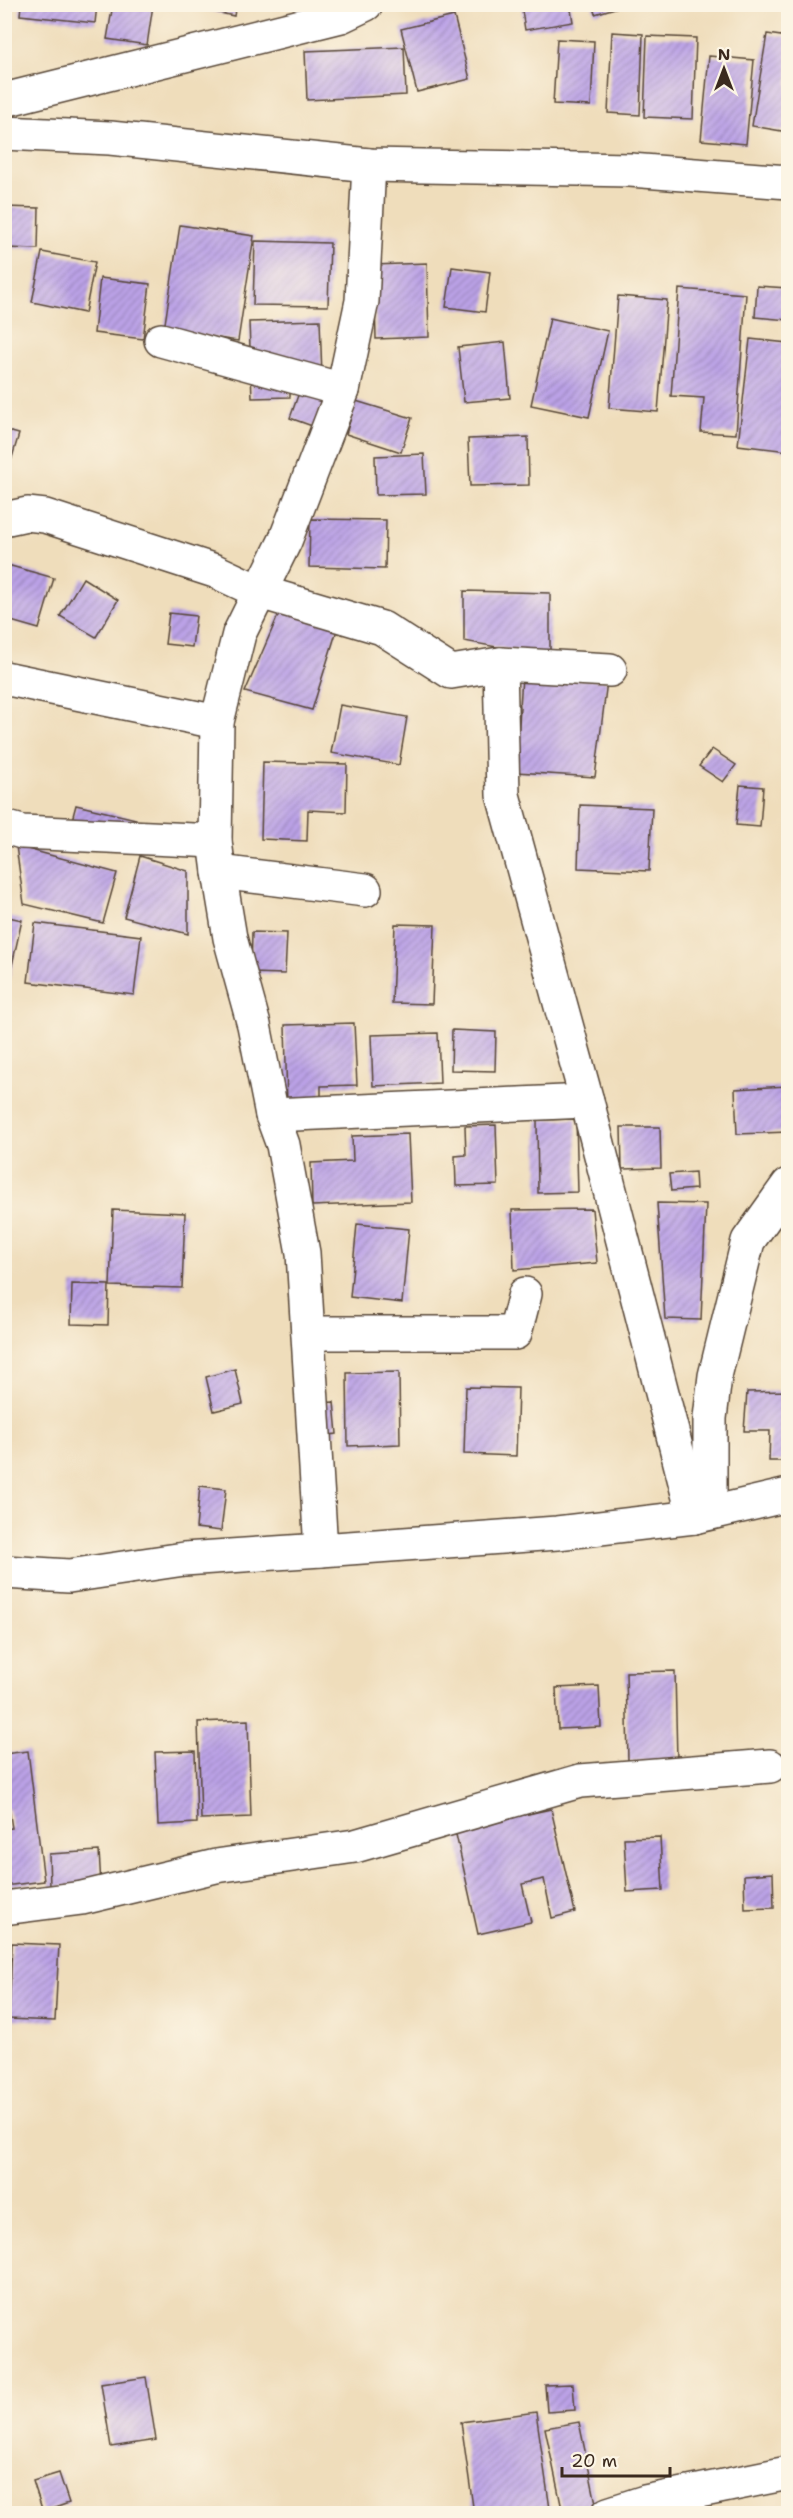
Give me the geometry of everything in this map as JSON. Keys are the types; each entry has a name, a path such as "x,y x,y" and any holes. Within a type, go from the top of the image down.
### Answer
{"street":[{"path":"4,100 341,16 366,4"},
{"path":"4,133 110,138 369,165 630,170 789,182"},
{"path":"321,1550 303,1253 283,1145 272,1115 254,1025 230,938 217,857 217,722 239,633 285,541 343,390 362,301 369,165"},
{"path":"161,340 343,390"},
{"path":"4,519 37,514 45,516 215,571 260,592 382,628 451,672 500,664 609,670"},
{"path":"500,664 503,795 587,1101 694,1517"},
{"path":"4,678 217,722"},
{"path":"4,827 22,832 217,857 365,890"},
{"path":"272,1115 587,1101"},
{"path":"694,1517 710,1496 710,1418 714,1376 748,1241 789,1185"},
{"path":"308,1333 515,1333 525,1294"},
{"path":"4,1572 69,1576 184,1560 557,1533 694,1517 789,1495"},
{"path":"4,1908 82,1898 216,1866 355,1846 580,1781 770,1766"},
{"path":"608,2514 645,2502 789,2473"}],"building":[{"path":"4,4 11,4 11,23 4,23"},
{"path":"113,4 153,5 147,45 107,39"},
{"path":"178,4 236,4 234,16"},
{"path":"521,4 570,4 573,22 525,30"},
{"path":"592,4 625,4 625,5 595,14"},
{"path":"21,5 97,5 95,23 20,15"},
{"path":"454,16 470,79 417,92 401,29"},
{"path":"612,32 643,34 640,115 608,113"},
{"path":"767,34 788,37 788,132 752,126"},
{"path":"647,36 696,38 693,119 644,117"},
{"path":"557,39 594,41 591,106 553,104"},
{"path":"404,47 406,95 307,100 305,51"},
{"path":"709,56 754,60 746,144 701,140"},
{"path":"5,207 39,208 38,249 5,248"},
{"path":"180,225 254,236 238,341 164,330"},
{"path":"255,241 330,243 328,306 253,305"},
{"path":"42,252 95,262 85,313 32,302"},
{"path":"427,263 429,337 376,339 374,265"},
{"path":"452,267 490,272 485,312 446,307"},
{"path":"100,278 150,284 143,339 94,333"},
{"path":"757,286 788,288 788,320 755,317"},
{"path":"679,289 746,294 736,434 701,432 704,398 671,396"},
{"path":"618,296 667,300 658,412 609,408"},
{"path":"550,318 608,331 589,417 531,405"},
{"path":"320,320 322,376 290,377 290,397 252,398 249,322"},
{"path":"750,339 788,343 788,451 738,445"},
{"path":"505,342 510,398 464,402 458,347"},
{"path":"302,384 327,393 315,427 290,418"},
{"path":"356,401 412,418 401,452 346,434"},
{"path":"4,430 19,434 5,481 4,481"},
{"path":"528,437 529,485 470,486 468,439"},
{"path":"424,454 426,494 376,495 375,456"},
{"path":"310,519 386,520 385,569 309,567"},
{"path":"4,564 54,578 39,629 4,619"},
{"path":"83,578 118,600 96,637 60,616"},
{"path":"464,591 550,593 550,657 464,641"},
{"path":"280,611 340,620 312,710 245,692"},
{"path":"169,613 196,616 192,647 165,644"},
{"path":"522,676 607,681 595,777 516,772"},
{"path":"340,705 407,717 399,765 331,753"},
{"path":"712,749 736,765 723,782 699,766"},
{"path":"263,762 347,764 346,812 308,810 307,841 261,839"},
{"path":"740,785 763,787 760,827 736,825"},
{"path":"76,805 136,819 130,846 69,831"},
{"path":"580,805 652,808 649,871 578,868"},
{"path":"16,846 117,873 103,923 24,904"},
{"path":"140,856 188,871 188,934 124,917"},
{"path":"4,916 22,920 9,979 4,977"},
{"path":"35,923 141,936 134,995 28,982"},
{"path":"395,924 435,925 432,1004 392,1003"},
{"path":"252,932 287,933 285,974 251,973"},
{"path":"354,1023 357,1085 321,1086 321,1104 287,1105 285,1025"},
{"path":"452,1030 496,1032 495,1071 451,1070"},
{"path":"438,1033 440,1083 373,1086 371,1035"},
{"path":"788,1086 788,1132 737,1134 735,1089"},
{"path":"576,1119 578,1192 538,1193 537,1120"},
{"path":"496,1125 498,1185 456,1186 455,1156 466,1155 465,1126"},
{"path":"621,1127 660,1127 661,1168 622,1169"},
{"path":"408,1134 411,1202 312,1206 311,1163 353,1161 352,1136"},
{"path":"695,1172 696,1189 671,1191 669,1174"},
{"path":"657,1203 706,1204 701,1320 665,1319"},
{"path":"592,1209 597,1263 514,1270 512,1210"},
{"path":"113,1210 185,1213 182,1288 110,1286"},
{"path":"357,1224 409,1229 402,1303 350,1297"},
{"path":"72,1284 109,1285 108,1325 71,1324"},
{"path":"235,1369 243,1404 214,1411 206,1377"},
{"path":"399,1372 400,1444 348,1446 347,1373"},
{"path":"466,1387 518,1388 516,1456 464,1454"},
{"path":"788,1391 788,1461 769,1461 770,1431 744,1431 747,1392"},
{"path":"334,1402 337,1434 319,1436 317,1403"},
{"path":"200,1486 226,1489 221,1531 196,1528"},
{"path":"675,1671 677,1760 628,1761 626,1672"},
{"path":"599,1686 601,1727 558,1729 556,1688"},
{"path":"248,1720 251,1817 201,1819 198,1722"},
{"path":"28,1751 44,1881 4,1886 4,1829 12,1828 9,1809 4,1810 4,1754"},
{"path":"195,1751 197,1823 158,1825 155,1752"},
{"path":"551,1809 575,1912 552,1918 544,1879 522,1884 531,1922 478,1934 455,1830"},
{"path":"660,1837 663,1890 627,1892 624,1838"},
{"path":"99,1851 101,1885 50,1887 49,1854"},
{"path":"773,1873 774,1908 745,1909 744,1875"},
{"path":"12,1943 59,1945 55,2021 9,2019"},
{"path":"4,2171 6,2171 8,2198 4,2198"},
{"path":"146,2377 156,2440 111,2447 101,2384"},
{"path":"573,2384 575,2410 547,2412 545,2385"},
{"path":"536,2412 550,2509 520,2514 474,2514 461,2422"},
{"path":"579,2422 597,2508 563,2514 545,2428"},
{"path":"59,2473 69,2503 43,2512 33,2481"}]}
